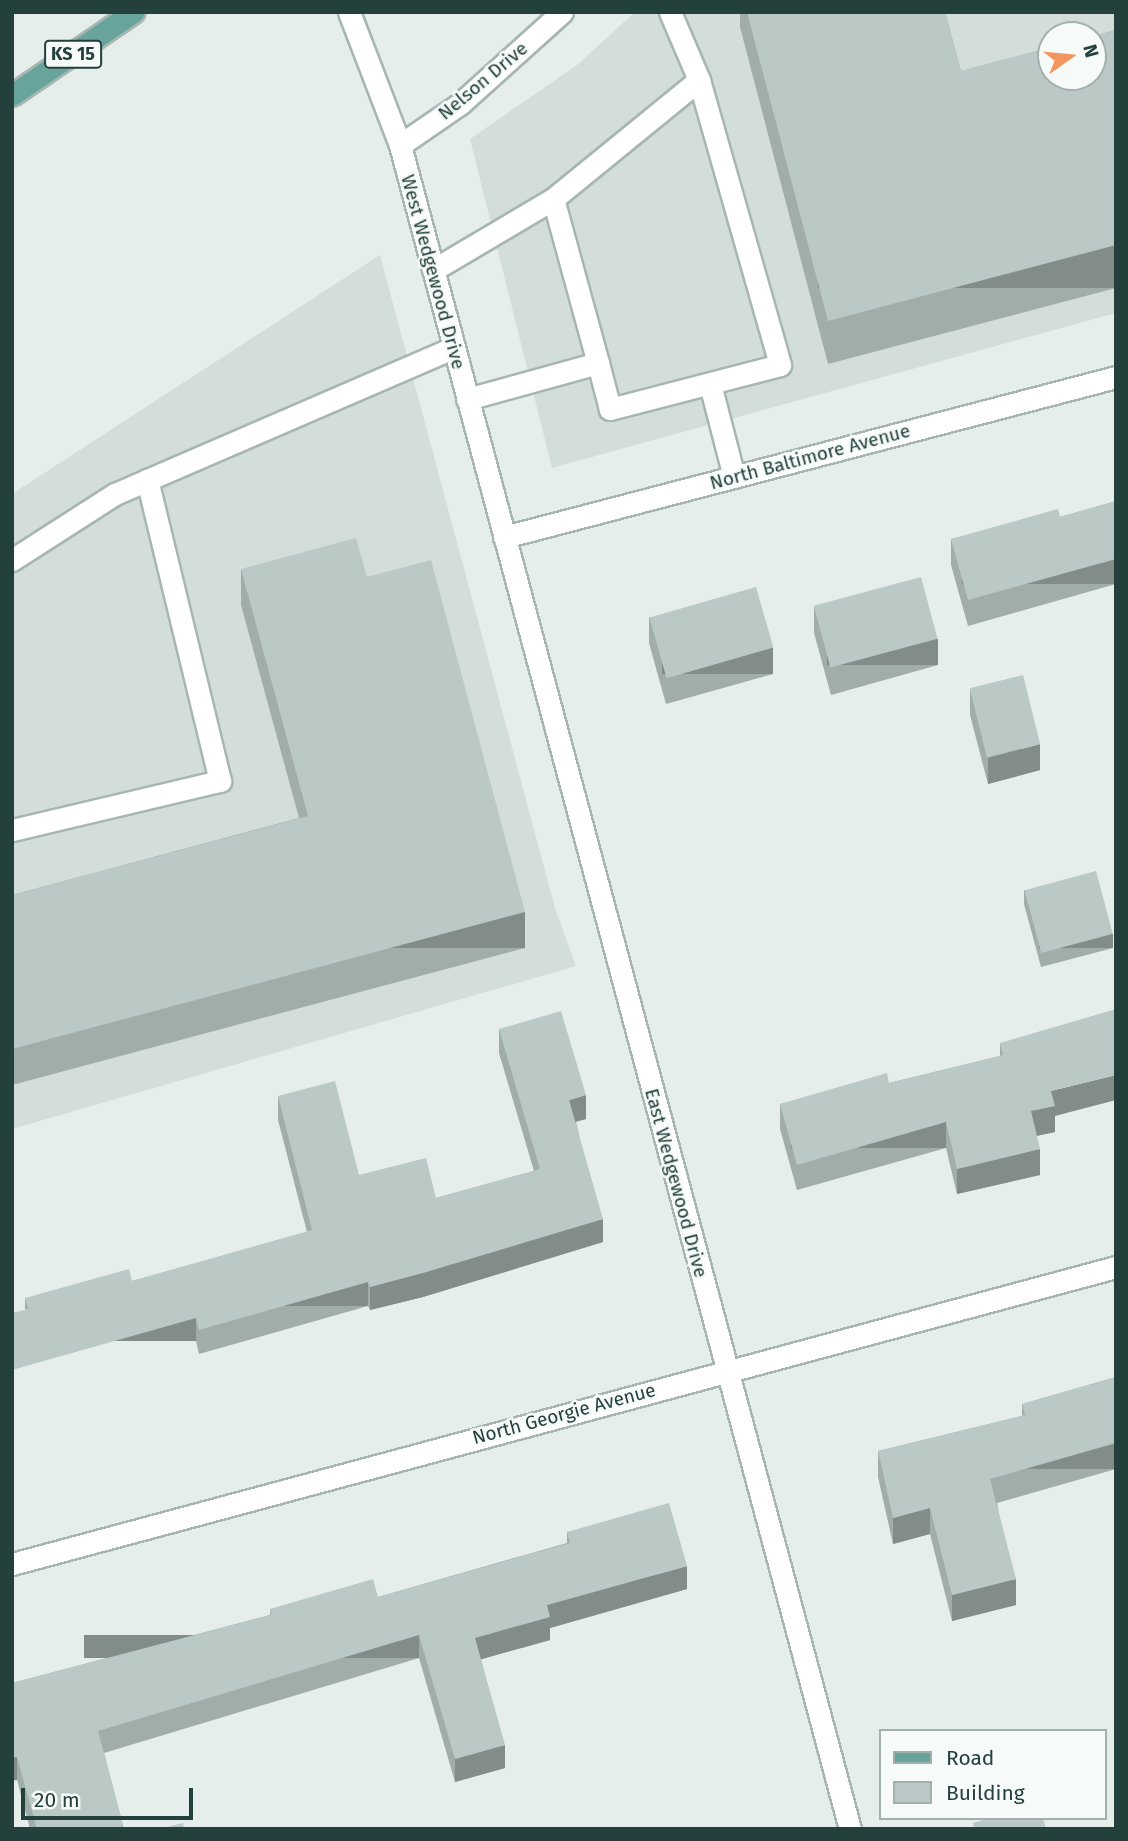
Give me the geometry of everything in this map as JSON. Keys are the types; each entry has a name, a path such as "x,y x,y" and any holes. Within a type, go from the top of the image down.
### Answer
{"main road":[{"name":"KS 15","path":"12,95 133,12"}],"street":[{"name":"West Wedgewood Drive","path":"349,12 400,145 504,537"},
{"name":"Nelson Drive","path":"400,145 461,103 562,12"},
{"path":"553,199 610,410 780,365 699,80 670,12"},
{"path":"433,270 553,199 699,80"},
{"path":"12,560 115,494 454,347"},
{"path":"467,399 598,363"},
{"name":"North Baltimore Avenue","path":"504,537 1116,377"},
{"path":"710,384 733,477"},
{"path":"12,830 220,781 147,480"},
{"name":"East Wedgewood Drive","path":"504,537 850,1829"},
{"name":"North Georgie Avenue","path":"12,1564 1116,1267"}],"shaded area":[{"path":"635,12 1116,12 1116,313 552,468 470,139 577,65"},
{"path":"380,255 555,908 576,966 12,1129 12,494"}],"building":[{"path":"747,12 945,12 961,71 1037,51 1037,91 1107,91 1107,32 1116,30 1116,245 828,321"},
{"path":"1116,501 1116,559 968,600 951,539 1058,509 1060,517"},
{"path":"356,538 367,577 431,560 525,912 12,1049 12,895 308,816 241,569"},
{"path":"921,577 938,639 830,668 814,606"},
{"path":"756,587 773,648 667,678 649,618"},
{"path":"1023,675 1040,744 987,757 970,688"},
{"path":"1096,871 1113,934 1041,953 1025,890"},
{"path":"1116,1009 1116,1075 1051,1091 1055,1106 1031,1111 1040,1149 957,1169 946,1122 797,1165 780,1104 887,1073 889,1083 1003,1055 1000,1043"},
{"path":"561,1011 586,1095 569,1100 603,1219 370,1287 368,1282 199,1330 196,1318 12,1370 12,1313 28,1309 25,1298 129,1269 132,1281 312,1230 278,1096 335,1081 359,1175 426,1158 436,1198 540,1169 499,1029"},
{"path":"1116,1377 1116,1443 990,1479 1016,1579 952,1595 930,1508 893,1518 878,1451 1025,1415 1022,1404"},
{"path":"669,1503 687,1566 547,1605 550,1617 475,1638 505,1745 455,1759 419,1635 98,1731 124,1829 37,1829 17,1757 12,1758 12,1683 271,1615 270,1609 373,1579 378,1597 570,1543 567,1532"},
{"path":"983,1820 1044,1820 1046,1829 974,1829 973,1823"},
{"path":"183,1823 184,1829 159,1829"}]}
